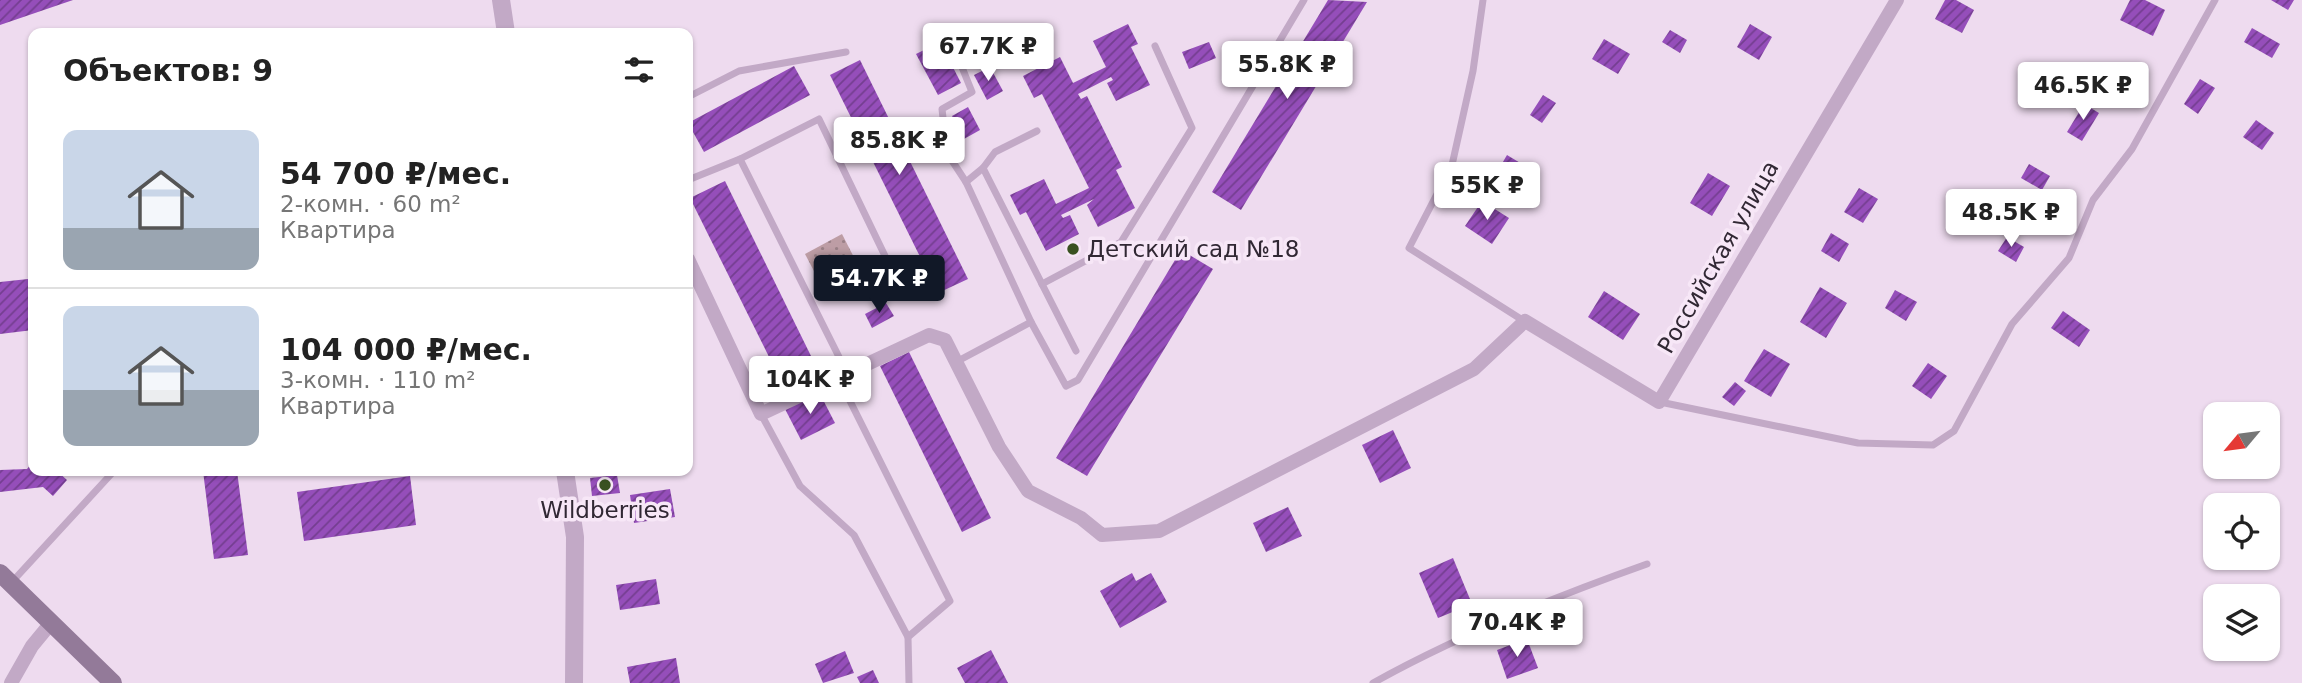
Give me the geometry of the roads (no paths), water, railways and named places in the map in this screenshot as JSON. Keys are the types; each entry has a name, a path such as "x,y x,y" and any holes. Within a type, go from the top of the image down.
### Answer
{"main road":[{"path":"5,578 114,683"}],"street":[{"path":"501,0 505,28"},
{"name":"Российская улица","path":"1659,402 1897,0"},
{"path":"693,270 761,414 929,335 945,340 999,447 1028,491 1081,518 1102,535 1159,531 1474,369 1525,321 1659,402"},
{"path":"566,476 575,537 574,683"},
{"path":"11,683 29,650 51,624"}],"lane":[{"path":"953,45 972,92 942,109 947,153 966,182 1031,322 1066,386 1078,380 1304,0"},
{"path":"1483,0 1473,71 1452,165 1409,247 1525,321"},
{"path":"1659,402 1858,443 1933,445 1954,431 2012,324 2069,258 2093,200 2132,149 2215,0"},
{"path":"1042,284 1121,242 1192,128 1154,46"},
{"path":"693,94 738,71 846,52"},
{"path":"693,178 740,159 819,119 887,258"},
{"path":"966,182 983,168 995,152 1037,131"},
{"path":"740,159 950,601 908,637"},
{"path":"983,168 1076,351"},
{"path":"956,362 1031,322"},
{"path":"761,414 800,486 854,535 908,637 909,683"},
{"path":"5,578 109,476"},
{"path":"1373,683 1404,666 1520,614 1647,565"}],"place":[{"name":"Детский сад №18","path":"1073,249"},
{"name":"Wildberries","path":"605,485"}]}
